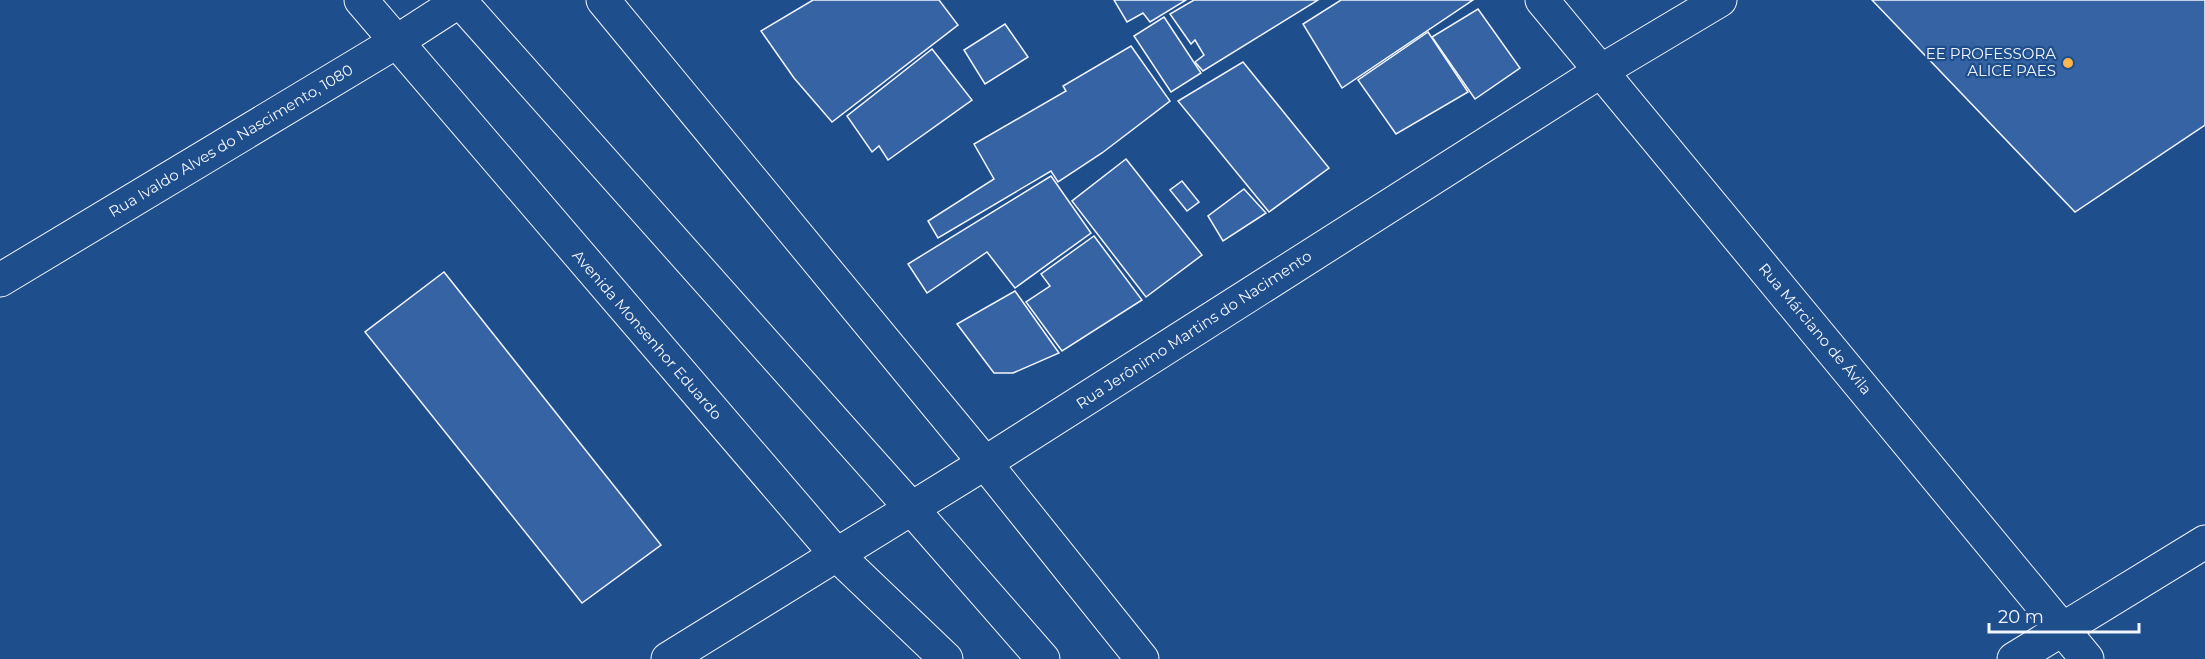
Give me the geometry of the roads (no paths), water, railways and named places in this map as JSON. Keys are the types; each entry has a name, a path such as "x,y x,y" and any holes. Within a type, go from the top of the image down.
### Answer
{"street":[{"name":"Avenida Monsenhor Eduardo","path":"361,0 836,554 945,659"},
{"name":"Rua Ivaldo Alves do Nascimento, 1080","path":"0,280 396,42 460,0"},
{"path":"460,0 1043,659"},
{"path":"603,0 985,463 1142,659"},
{"name":"Rua Márciano de Ávila","path":"1542,0 2087,659"},
{"name":"Rua Jerônimo Martins do Nacimento","path":"668,659 985,463 1601,71 1720,0"},
{"path":"2014,659 2205,542"}],"place":[{"name":"EE PROFESSORA ALICE PAES","path":"2068,63"}]}
